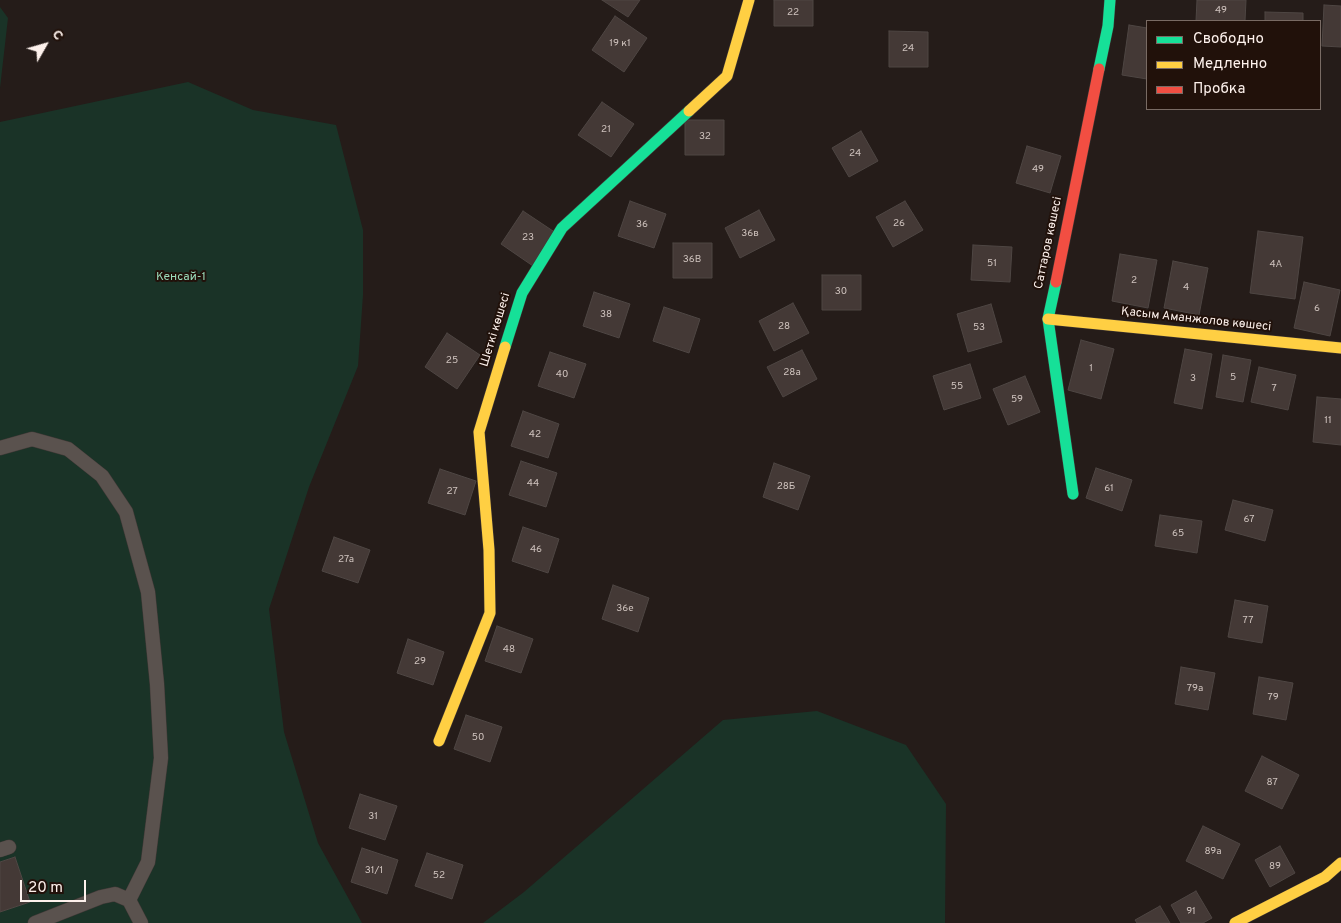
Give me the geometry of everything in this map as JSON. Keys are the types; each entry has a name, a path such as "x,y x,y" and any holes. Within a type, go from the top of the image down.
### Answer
{"street":[{"name":"Шеткі көшесі","path":"439,741 490,613 489,550 479,432 522,293 562,228 727,76 748,0"},
{"name":"Саттаров көшесі","path":"1074,494 1048,318 1108,26 1110,0"},
{"name":"Қасым Аманжолов көшесі","path":"1048,318 1341,348"},
{"path":"1235,923 1325,877 1341,862"}],"lane":[{"path":"0,448 32,440 68,449 102,476 126,512 148,592 158,684 161,758 148,862 136,882 129,900"},
{"path":"35,923 101,897 115,894 129,900 141,923"}],"green space":[{"path":"0,7 8,18 0,88"},
{"name":"Кенсай-1","path":"188,82 253,110 336,125 363,230 363,295 358,366 309,487 269,609 284,732 318,843 362,923 0,923 0,122"},
{"path":"817,711 906,745 946,804 945,923 483,923 524,892 723,720"}],"building":[{"path":"602,0 640,0 628,17"},
{"path":"774,0 813,0 813,26 774,26"},
{"path":"1197,0 1246,0 1245,20 1196,20"},
{"path":"1324,5 1341,6 1341,47 1322,46"},
{"path":"1265,12 1303,13 1303,20 1265,20"},
{"path":"615,16 647,38 624,72 592,50"},
{"path":"1129,25 1146,28 1146,79 1122,75"},
{"path":"889,31 928,32 928,67 889,67"},
{"path":"602,102 634,124 611,157 578,135"},
{"path":"685,120 724,120 724,155 685,155"},
{"path":"861,131 878,161 849,177 832,148"},
{"path":"1027,146 1061,156 1050,193 1016,183"},
{"path":"630,201 666,214 654,248 618,236"},
{"path":"905,201 923,230 893,247 876,217"},
{"path":"759,210 775,240 740,258 725,228"},
{"path":"523,211 556,233 533,266 501,244"},
{"path":"1258,231 1303,237 1295,299 1250,293"},
{"path":"673,243 712,243 712,278 673,278"},
{"path":"973,245 1012,247 1010,282 971,280"},
{"path":"1120,254 1157,260 1148,308 1112,301"},
{"path":"1173,261 1208,268 1199,315 1164,308"},
{"path":"822,275 861,275 861,310 822,310"},
{"path":"1304,282 1340,290 1330,336 1294,328"},
{"path":"594,292 630,304 619,338 583,326"},
{"path":"793,303 809,333 774,351 759,321"},
{"path":"991,304 1002,342 968,352 957,314"},
{"path":"664,307 700,319 689,353 653,341"},
{"path":"447,333 480,355 457,389 425,367"},
{"path":"1081,340 1114,349 1101,399 1068,390"},
{"path":"1185,349 1212,354 1202,409 1174,403"},
{"path":"802,350 817,379 783,397 767,367"},
{"path":"550,352 586,364 574,398 538,386"},
{"path":"1223,355 1251,360 1243,402 1216,397"},
{"path":"970,364 981,398 944,410 933,376"},
{"path":"1259,367 1296,375 1288,410 1251,402"},
{"path":"1025,376 1040,412 1008,425 993,389"},
{"path":"1317,397 1341,399 1341,445 1313,442"},
{"path":"523,411 559,424 548,458 511,446"},
{"path":"521,461 557,473 546,507 509,495"},
{"path":"774,463 810,476 798,510 763,497"},
{"path":"1096,468 1132,480 1122,511 1086,498"},
{"path":"440,469 476,481 465,515 428,503"},
{"path":"1233,500 1273,510 1265,541 1225,530"},
{"path":"1160,515 1202,521 1197,553 1155,546"},
{"path":"523,527 559,539 548,573 512,561"},
{"path":"334,537 370,550 358,583 322,571"},
{"path":"613,585 649,598 638,632 602,619"},
{"path":"1235,600 1268,606 1262,643 1228,637"},
{"path":"497,626 533,639 521,673 485,661"},
{"path":"408,639 444,652 433,685 397,673"},
{"path":"1181,667 1215,673 1208,710 1175,704"},
{"path":"1259,677 1293,683 1286,720 1253,714"},
{"path":"466,715 502,727 490,762 454,749"},
{"path":"1262,756 1299,775 1282,809 1245,791"},
{"path":"360,794 397,806 385,840 349,828"},
{"path":"1203,826 1240,844 1223,879 1186,861"},
{"path":"1280,846 1295,873 1270,887 1255,860"},
{"path":"362,848 398,860 387,894 351,882"},
{"path":"427,853 463,865 452,899 415,886"},
{"path":"15,857 30,902 0,912 0,862"},
{"path":"1196,891 1212,918 1203,923 1181,923 1171,905"},
{"path":"1160,906 1170,923 1137,923 1135,920"}],"traffic: fast":[{"path":"1099,69 1108,26 1110,0"},
{"path":"505,347 522,293 562,228 689,111"},
{"path":"1056,282 1048,319 1073,494"}],"traffic: slow":[{"path":"689,111 727,76 749,0"},
{"path":"1048,319 1341,348"},
{"path":"439,741 490,613 489,550 479,432 505,347"},
{"path":"1235,923 1325,877 1341,863"}],"traffic: jam":[{"path":"1056,282 1099,69"}]}
